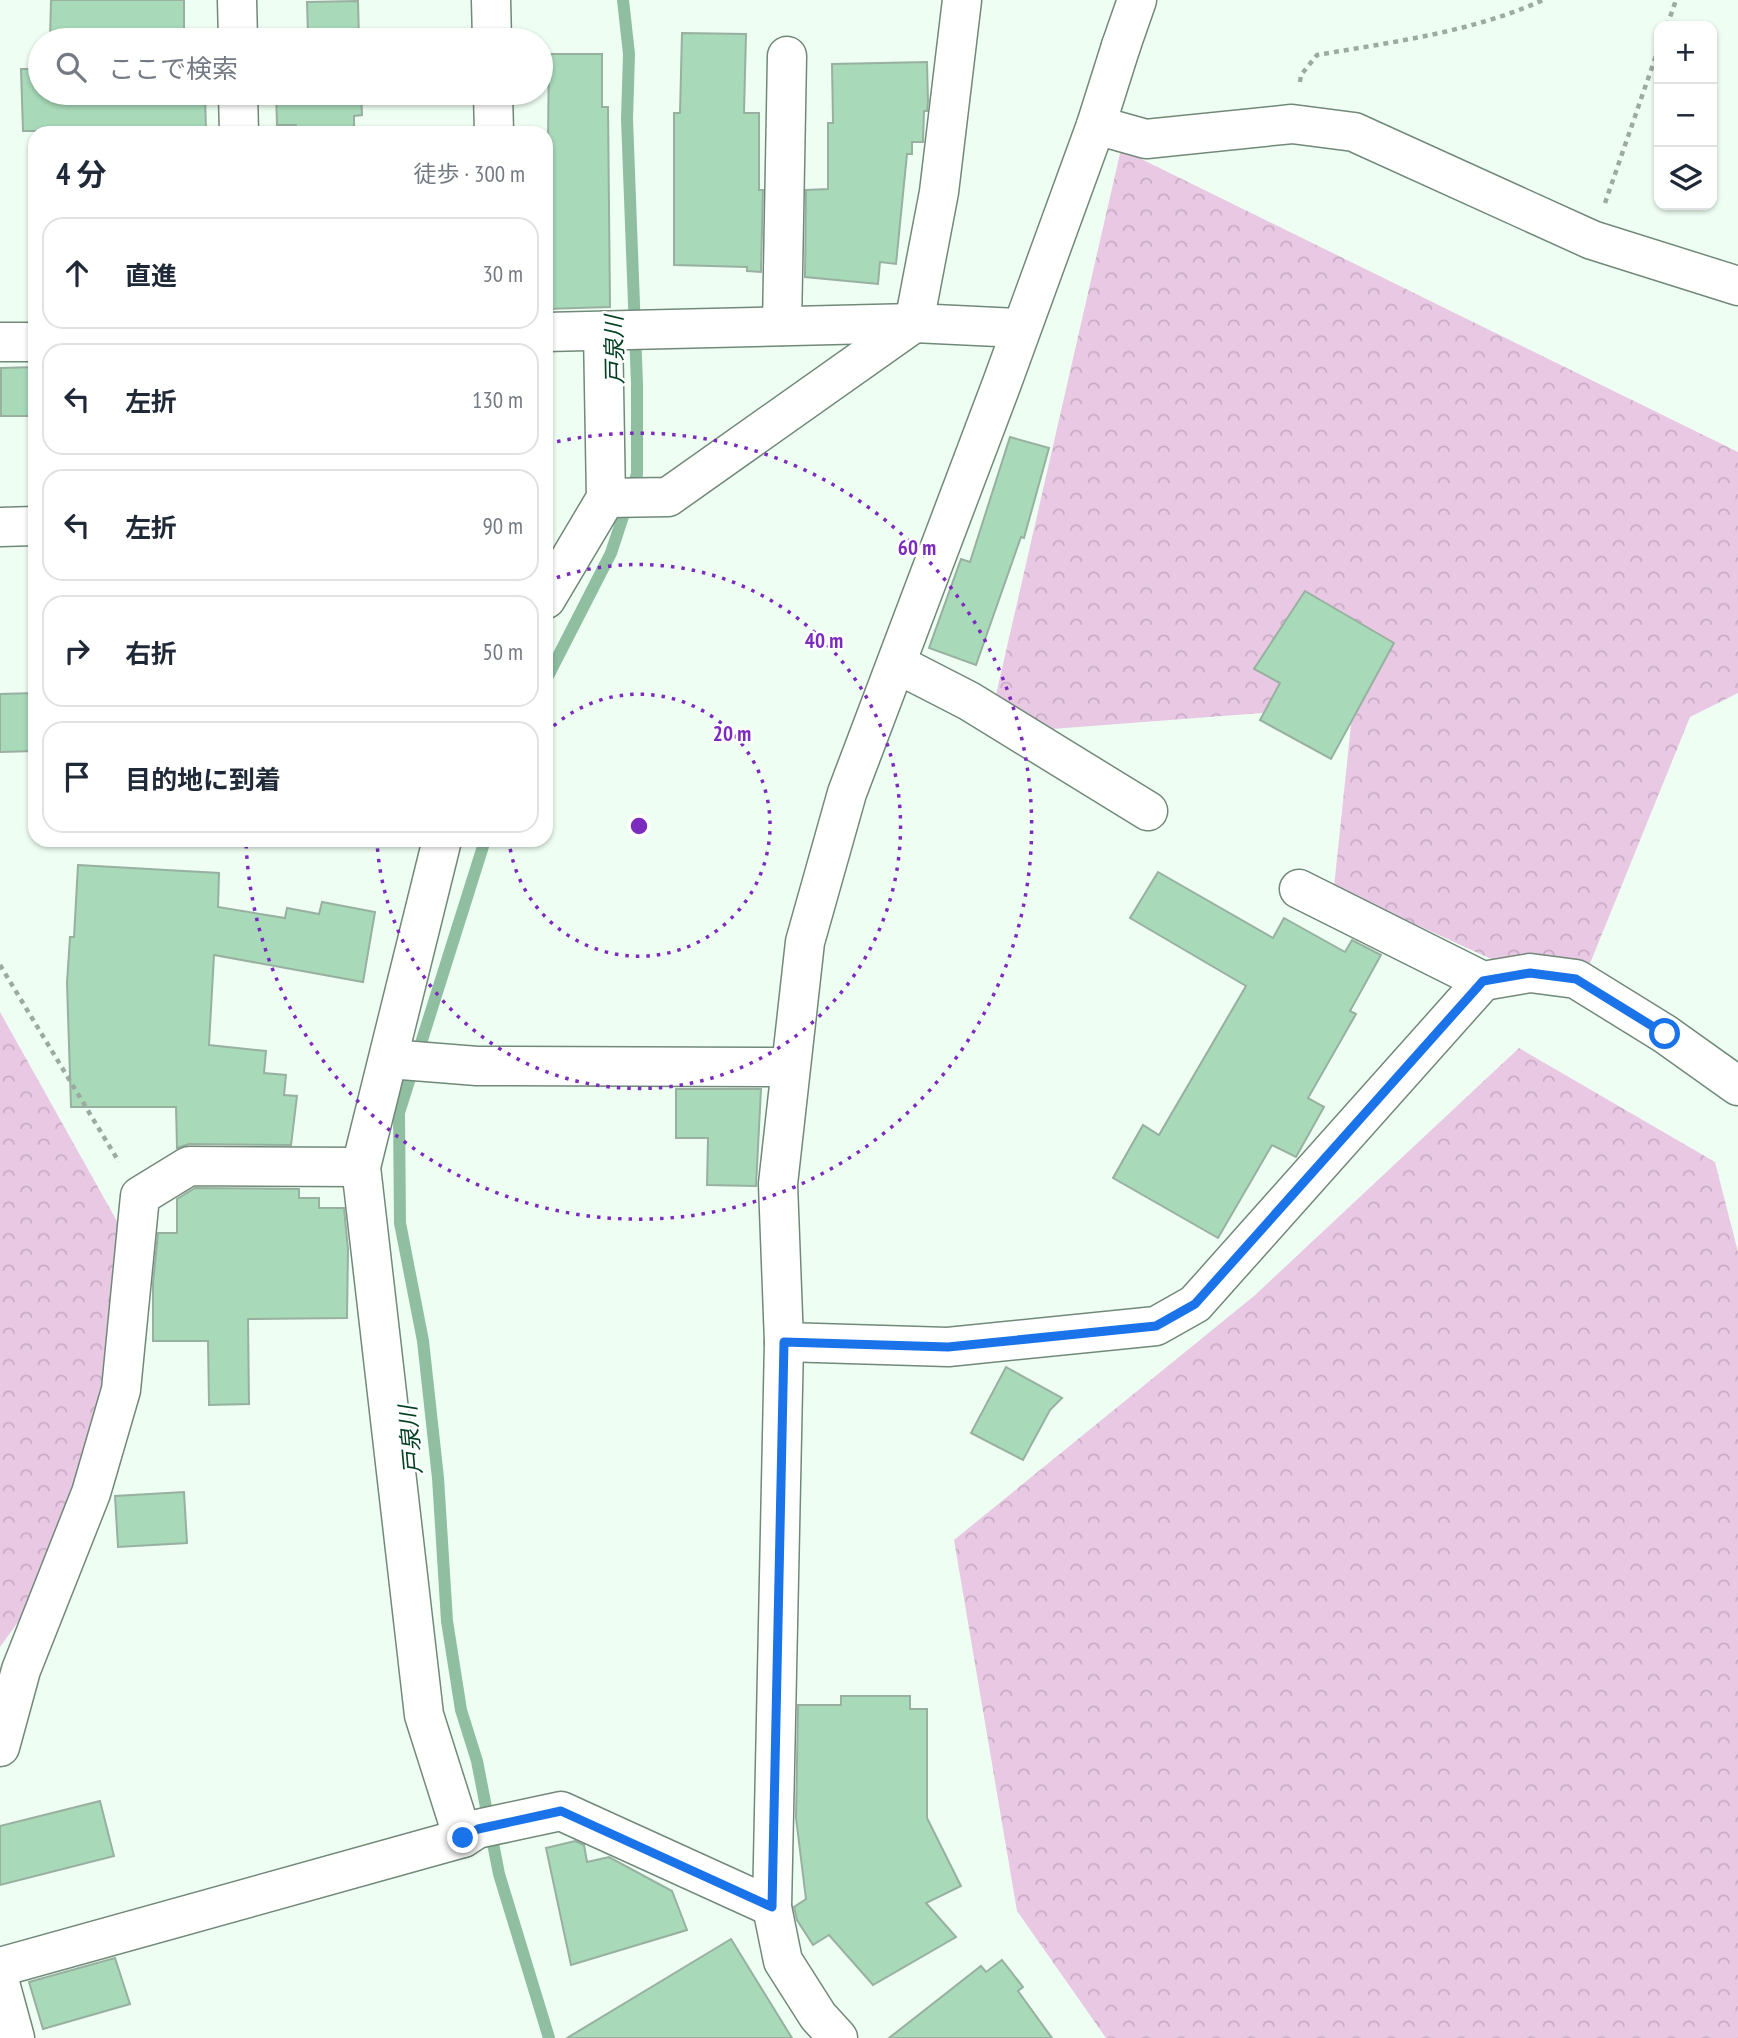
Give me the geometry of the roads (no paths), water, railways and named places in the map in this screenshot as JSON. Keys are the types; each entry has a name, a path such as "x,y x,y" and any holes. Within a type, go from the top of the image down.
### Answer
{"street":[{"path":"237,0 238,28"},
{"path":"491,0 492,28"},
{"path":"612,498 668,497 915,323 939,192 962,0"},
{"path":"838,2038 818,2016 783,1961 772,1907 784,1342 778,1184 805,942 847,793 1096,125 1138,0"},
{"path":"782,326 787,56"},
{"path":"238,105 239,126"},
{"path":"493,105 494,126"},
{"path":"1096,125 1146,139 1292,124 1354,132 1592,240 1738,286"},
{"path":"553,332 915,323 1020,328"},
{"path":"553,589 612,498 630,331"},
{"path":"0,342 28,342"},
{"path":"0,527 28,526"},
{"path":"897,664 969,701 1147,811"},
{"path":"440,847 361,1167 424,1715 470,1833"},
{"path":"1298,889 1483,981 1530,973 1576,979 1665,1034 1738,1086"},
{"path":"784,1342 948,1347 1156,1326 1195,1304 1483,981"},
{"path":"389,1059 477,1066 790,1067"},
{"path":"0,1747 22,1671 91,1493 121,1390 140,1196 188,1166 361,1167"},
{"path":"0,1967 519,1819 561,1811 772,1907"},
{"path":"0,1983 15,2038"}],"waterway":[{"name":"戸泉川","path":"553,666 611,553 637,474 637,384 627,119 629,54 623,0"},
{"name":"戸泉川","path":"483,847 399,1113 400,1223 423,1341 438,1478 447,1621 461,1710 477,1761 499,1874 549,2038"}]}
